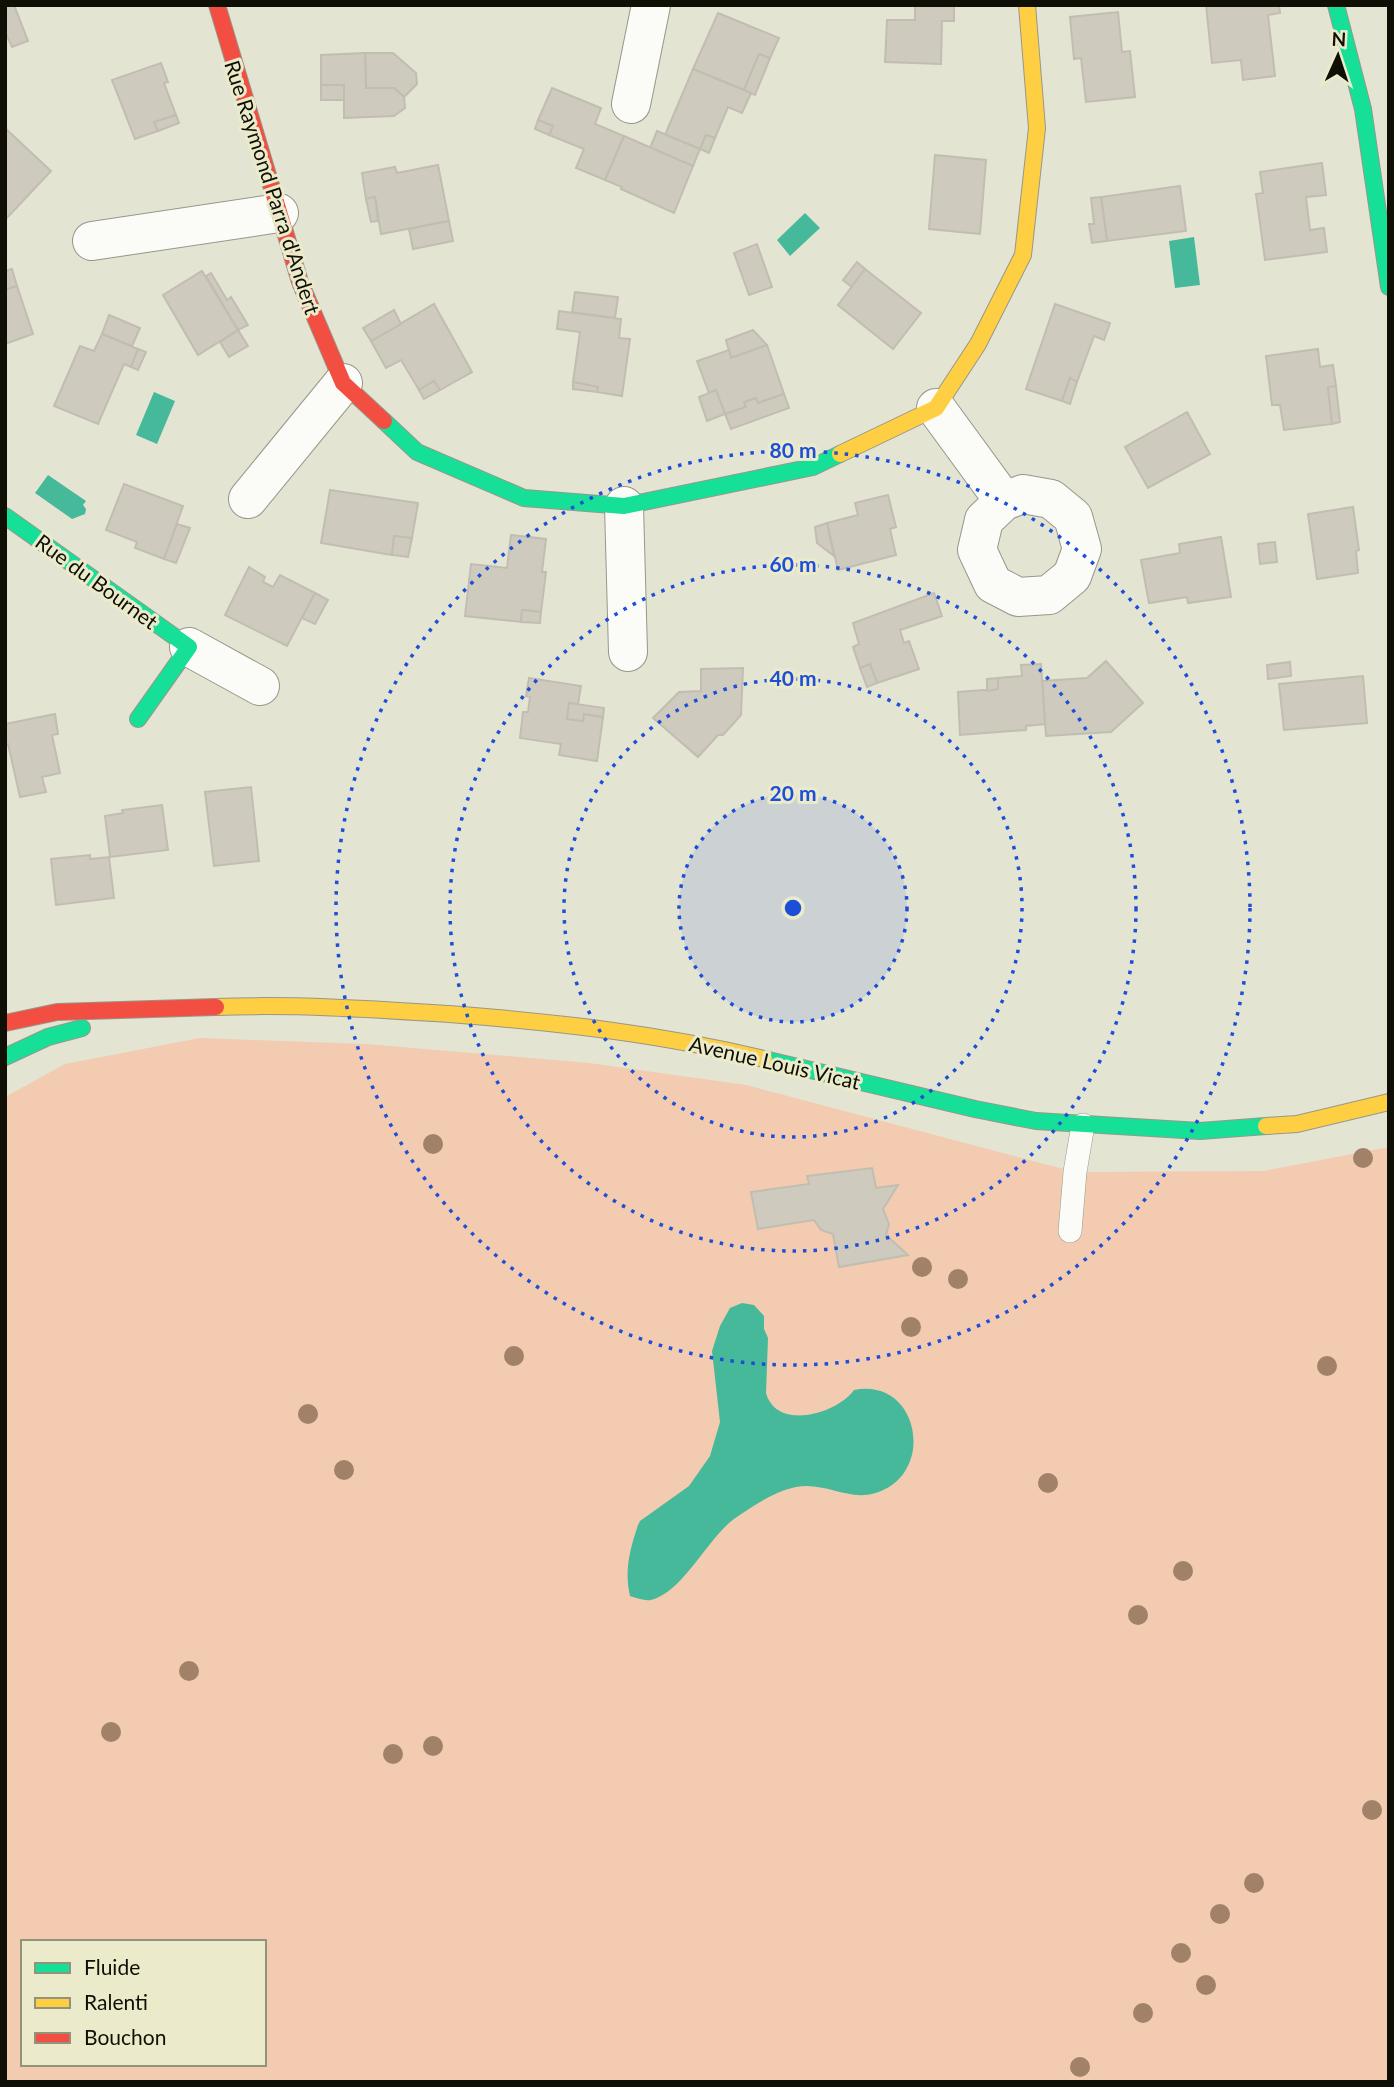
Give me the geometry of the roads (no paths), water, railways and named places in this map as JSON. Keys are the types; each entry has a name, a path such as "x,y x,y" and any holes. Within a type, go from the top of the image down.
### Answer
{"street":[{"name":"Rue Raymond Parra d'Andert","path":"217,5 234,71 300,282 343,383 417,452 524,498 624,506 813,467 936,408"},
{"path":"631,104 651,5"},
{"path":"1004,501 936,408 978,344 1023,255 1037,128 1027,5"},
{"path":"1336,5 1357,84 1376,186 1389,287"},
{"path":"92,241 279,214"},
{"path":"248,499 343,383"},
{"path":"624,506 628,652"},
{"name":"Rue du Bournet","path":"5,516 189,647 260,686"},
{"path":"138,719 189,647"},
{"name":"Avenue Louis Vicat","path":"5,1023 57,1012 262,1005 376,1009 540,1021 720,1048 975,1109 1036,1121 1083,1125 1200,1131 1297,1124 1389,1102"},
{"name":"Avenue Louis Vicat","path":"5,1057 47,1037 155,1009"}],"lane":[{"path":"1070,1231 1075,1172 1083,1125"}]}
